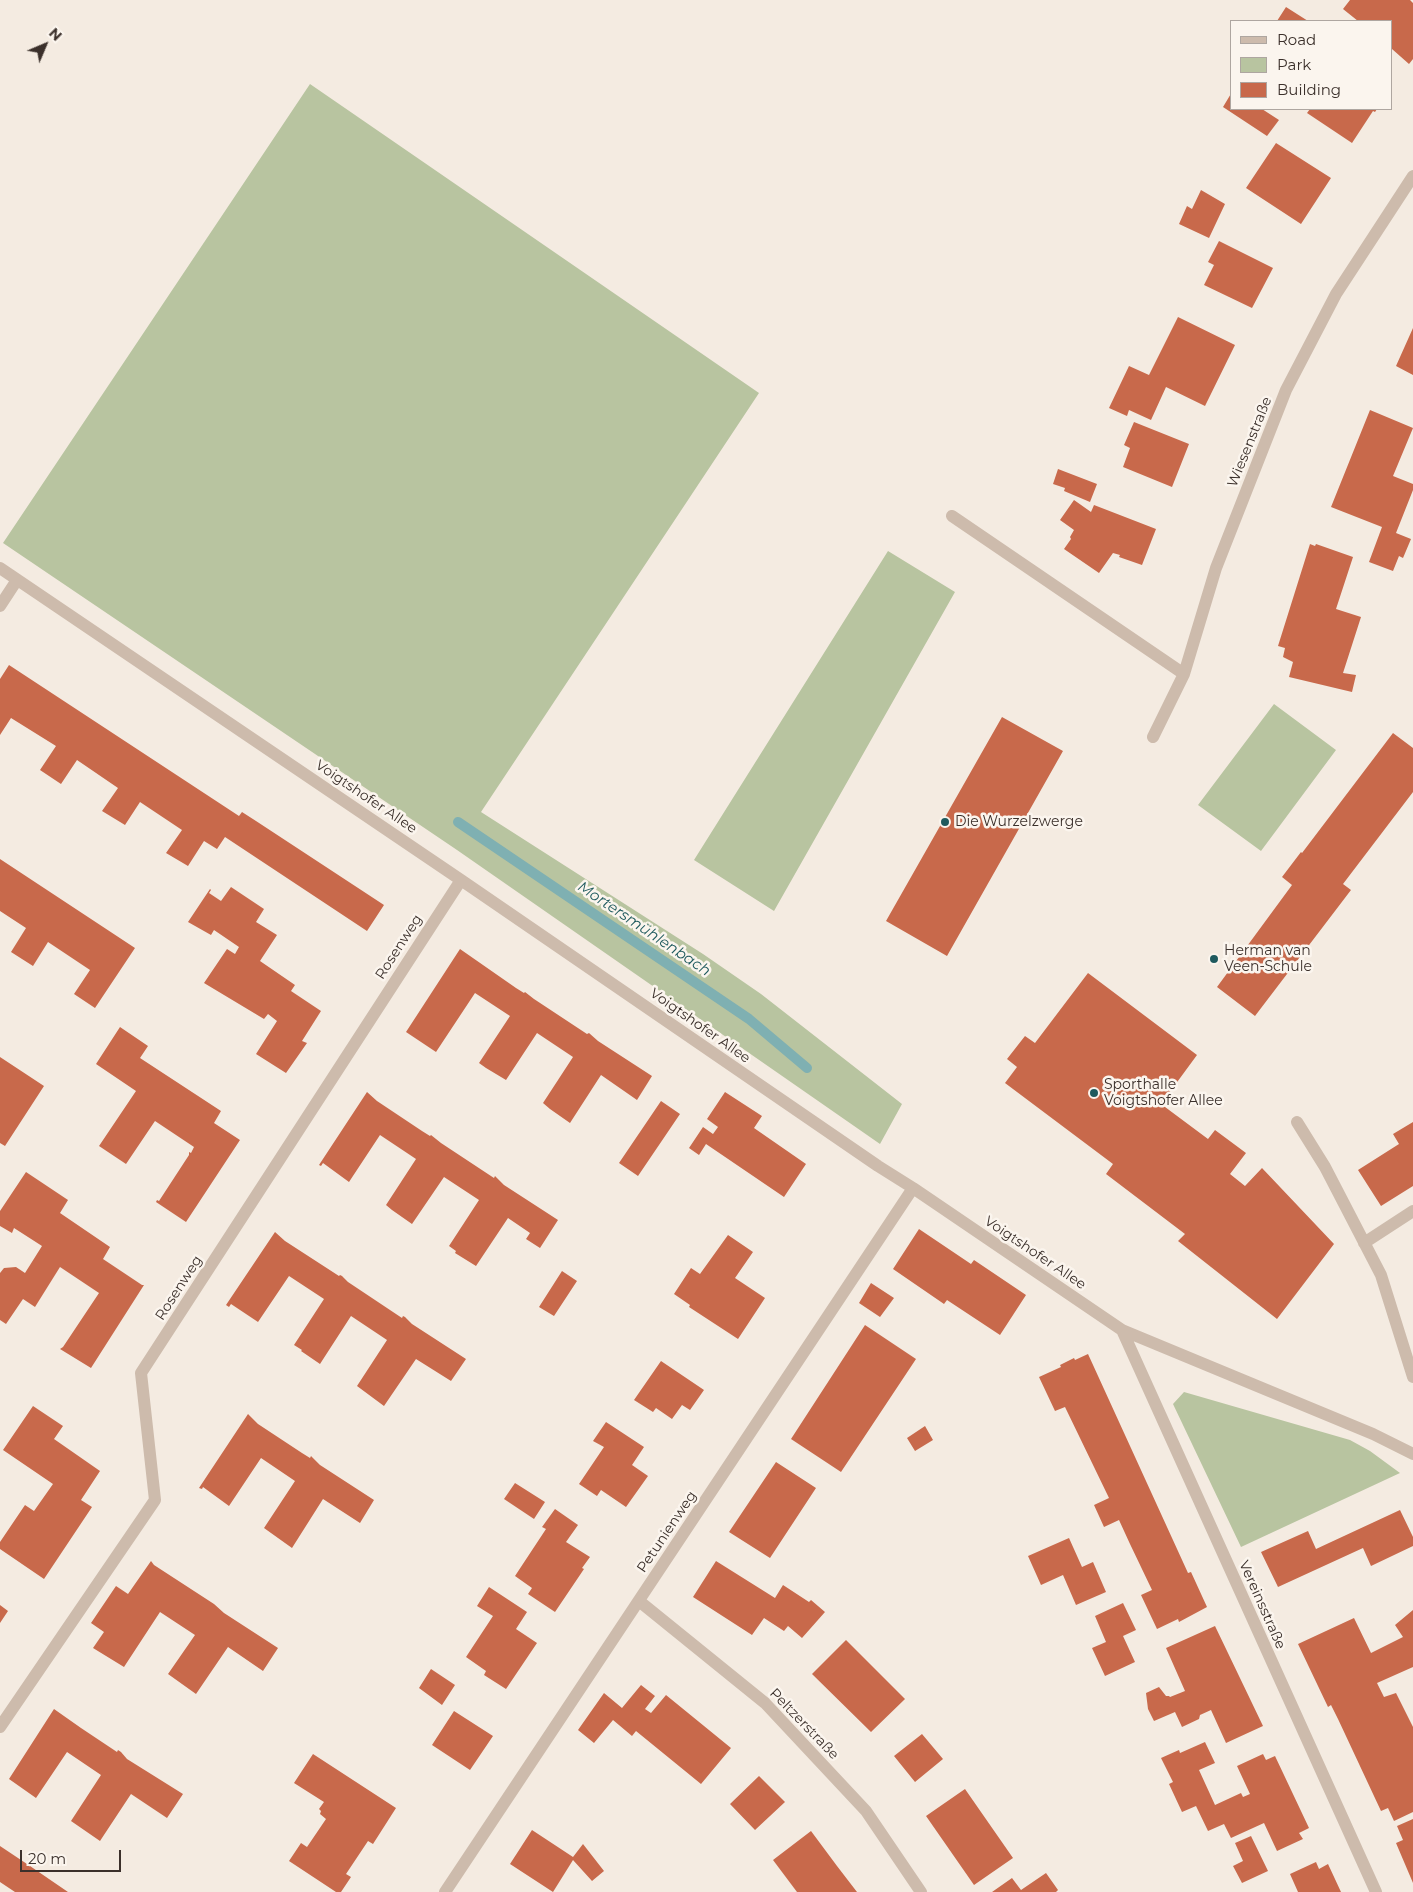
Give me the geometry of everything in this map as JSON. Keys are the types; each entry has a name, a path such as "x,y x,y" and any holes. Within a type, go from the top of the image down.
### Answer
{"street":[{"name":"Wiesenstraße","path":"1153,737 1184,674 1216,568 1286,390 1336,294 1413,176"},
{"path":"952,516 1184,674"},
{"name":"Voigtshofer Allee","path":"0,568 461,880 870,1161 914,1188 1122,1330 1373,1434 1413,1454"},
{"path":"0,606 16,580"},
{"name":"Rosenweg","path":"0,1727 155,1500 141,1373 461,880"},
{"path":"1297,1122 1325,1167 1381,1275 1413,1377"},
{"name":"Petunienweg","path":"445,1892 914,1188"},
{"path":"1364,1243 1413,1211"},
{"name":"Vereinsstraße","path":"1122,1330 1376,1892"},
{"name":"Peltzerstraße","path":"639,1601 765,1703 866,1811 921,1892"}],"green space":[{"path":"310,84 759,393 481,812 703,954 761,994 902,1104 880,1144 457,850 3,543"},
{"path":"888,551 955,592 774,911 694,860"},
{"path":"1274,704 1336,750 1261,851 1198,805"},
{"path":"1184,1392 1350,1440 1370,1451 1400,1473 1241,1547 1173,1404"}],"building":[{"path":"1350,0 1410,0 1413,3 1413,59 1409,64 1393,50 1393,20 1357,20 1343,9"},
{"path":"1286,7 1306,20 1278,20"},
{"path":"1230,95 1230,110 1264,110 1279,120 1267,136 1223,107"},
{"path":"1309,110 1376,110 1375,112 1373,111 1352,143 1307,113"},
{"path":"1276,143 1331,178 1301,224 1246,188"},
{"path":"1201,190 1225,204 1209,238 1179,224 1187,206 1192,209"},
{"path":"1219,241 1273,268 1252,308 1204,285 1214,265 1208,262"},
{"path":"1178,317 1235,345 1205,406 1166,387 1151,420 1129,410 1127,416 1109,408 1129,366 1149,375"},
{"path":"1413,328 1413,375 1396,366"},
{"path":"1370,410 1413,428 1393,476 1413,484 1413,490 1396,533 1411,539 1403,558 1399,556 1393,571 1369,562 1382,527 1331,507"},
{"path":"1134,422 1189,444 1172,487 1123,467 1130,448 1124,445"},
{"path":"1058,469 1097,484 1090,502 1064,491 1065,488 1053,484"},
{"path":"1074,500 1091,512 1094,505 1156,529 1142,565 1113,553 1099,573 1064,549 1071,539 1070,537 1074,530 1060,520"},
{"path":"1310,544 1315,546 1316,544 1353,557 1336,609 1361,617 1343,673 1356,675 1352,692 1289,677 1293,662 1283,657 1285,648 1278,646"},
{"path":"9,665 239,816 242,812 384,905 367,931 225,837 217,849 204,841 188,866 166,853 182,830 140,802 125,825 102,811 118,788 77,760 61,784 40,770 56,746 11,718 0,735 0,679"},
{"path":"1002,717 1063,751 947,956 886,921"},
{"path":"1393,733 1413,748 1413,792 1343,884 1351,890 1255,1016 1217,987 1292,885 1282,877"},
{"path":"0,859 135,948 95,1008 74,994 90,970 48,942 33,966 11,952 26,928 0,911"},
{"path":"231,887 264,909 256,922 277,935 260,961 295,985 291,991 321,1011 302,1041 307,1043 286,1073 256,1054 277,1021 268,1014 264,1019 204,983 227,949 235,954 239,947 214,930 211,935 188,922 210,889 209,893 221,901"},
{"path":"460,949 516,988 525,992 587,1034 589,1033 598,1041 652,1076 637,1100 601,1075 570,1123 543,1103 573,1057 537,1033 506,1080 486,1068 479,1063 510,1016 475,993 436,1052 406,1032"},
{"name":"Sporthalle Voigtshofer Allee","path":"1088,973 1197,1055 1161,1104 1208,1139 1215,1130 1246,1153 1230,1174 1245,1186 1262,1168 1334,1244 1277,1319 1178,1241 1185,1234 1106,1174 1113,1164 1005,1083 1017,1067 1007,1059 1025,1036 1035,1043"},
{"path":"120,1027 148,1046 140,1058 221,1111 214,1123 240,1140 186,1222 156,1202 157,1200 159,1201 194,1147 155,1121 126,1164 99,1146 136,1091 96,1064"},
{"path":"0,1057 44,1086 5,1146 0,1143"},
{"path":"367,1092 377,1101 494,1178 495,1176 504,1185 558,1220 540,1248 526,1239 530,1233 508,1218 476,1266 455,1253 456,1251 449,1246 479,1200 444,1177 412,1224 392,1210 386,1205 416,1159 380,1135 349,1182 323,1163 321,1166 319,1165"},
{"path":"725,1092 762,1116 754,1128 806,1164 784,1197 706,1144 699,1155 689,1148 703,1127 713,1134 718,1127 707,1119"},
{"path":"661,1101 680,1114 638,1176 619,1163"},
{"path":"1413,1122 1413,1186 1381,1206 1358,1170 1399,1144 1393,1134"},
{"path":"26,1172 68,1200 60,1213 110,1247 103,1259 144,1285 91,1368 60,1349 99,1293 60,1267 35,1307 23,1299 6,1324 0,1320 0,1273 4,1268 16,1267 25,1273 42,1246 14,1228 12,1233 0,1226 0,1211"},
{"path":"919,1229 971,1264 974,1260 1026,1295 1000,1335 947,1300 944,1304 893,1269"},
{"path":"275,1232 285,1241 339,1276 342,1276 402,1318 403,1316 405,1317 412,1324 466,1359 451,1381 416,1359 384,1406 357,1386 387,1340 351,1316 320,1364 294,1345 324,1299 289,1276 258,1322 231,1304 229,1307 226,1305"},
{"path":"728,1235 753,1252 735,1278 765,1298 738,1339 689,1307 690,1305 674,1294 691,1268 700,1274"},
{"path":"562,1271 577,1281 554,1316 539,1307"},
{"path":"871,1283 894,1298 880,1317 859,1303"},
{"path":"865,1325 916,1359 841,1472 791,1439"},
{"path":"1088,1354 1188,1573 1191,1572 1207,1607 1179,1622 1178,1619 1157,1629 1141,1595 1152,1590 1119,1520 1104,1527 1094,1505 1109,1498 1065,1407 1055,1411 1039,1377 1061,1367 1060,1365 1074,1358 1075,1360"},
{"path":"661,1361 704,1390 690,1410 682,1405 672,1419 656,1408 653,1412 634,1400"},
{"path":"33,1406 63,1426 54,1439 100,1471 81,1500 92,1507 44,1579 0,1549 0,1542 25,1505 34,1511 53,1484 3,1450"},
{"path":"248,1414 258,1424 310,1458 311,1456 320,1465 374,1500 360,1523 323,1499 292,1548 264,1528 295,1481 261,1458 229,1506 203,1487 202,1489 199,1488"},
{"path":"606,1422 644,1447 632,1465 648,1476 626,1507 601,1490 597,1496 579,1484 604,1447 593,1441"},
{"path":"925,1426 933,1440 915,1451 907,1438"},
{"path":"776,1462 816,1488 770,1558 729,1532"},
{"path":"515,1483 545,1502 534,1519 504,1499"},
{"path":"555,1509 578,1525 566,1542 590,1557 555,1612 528,1594 532,1588 515,1576 546,1529 542,1527"},
{"path":"1400,1510 1413,1537 1413,1546 1371,1566 1363,1548 1278,1587 1261,1552 1308,1531 1316,1549"},
{"path":"1069,1538 1082,1567 1093,1562 1106,1592 1076,1605 1063,1575 1041,1585 1028,1556"},
{"path":"151,1561 154,1565 214,1604 224,1613 278,1648 263,1671 228,1647 196,1694 168,1674 195,1635 160,1612 124,1667 93,1648 104,1632 91,1623 116,1586 128,1594"},
{"path":"716,1561 775,1598 783,1585 809,1602 811,1600 825,1612 802,1638 788,1626 784,1631 764,1618 752,1635 693,1597"},
{"path":"489,1587 527,1612 516,1629 537,1643 506,1689 484,1675 486,1671 466,1657 493,1616 477,1606"},
{"path":"1123,1603 1136,1630 1123,1636 1135,1662 1105,1676 1092,1648 1106,1642 1095,1616"},
{"path":"0,1605 8,1611 0,1623"},
{"path":"1413,1610 1413,1667 1377,1683 1384,1697 1396,1693 1413,1727 1413,1812 1394,1821 1388,1808 1381,1811 1338,1719 1331,1705 1328,1707 1298,1644 1354,1618 1371,1653 1403,1637 1395,1625"},
{"path":"1215,1626 1263,1726 1226,1743 1211,1710 1200,1715 1199,1719 1182,1727 1175,1712 1154,1721 1148,1709 1146,1693 1159,1687 1166,1696 1170,1697 1185,1691 1166,1648"},
{"path":"846,1640 905,1699 871,1732 812,1674"},
{"path":"431,1669 455,1685 442,1705 419,1688"},
{"path":"641,1685 655,1696 645,1709 651,1713 666,1695 731,1748 701,1784 636,1731 632,1736 613,1720 594,1743 578,1730 604,1693 622,1708"},
{"path":"54,1709 117,1752 118,1750 121,1752 127,1759 183,1794 167,1818 131,1794 100,1841 71,1821 101,1775 67,1752 36,1798 9,1779"},
{"path":"454,1711 493,1736 470,1770 432,1745"},
{"path":"922,1734 943,1759 915,1782 894,1756"},
{"path":"1205,1742 1215,1763 1199,1770 1215,1805 1241,1793 1243,1797 1250,1794 1237,1766 1263,1754 1266,1760 1275,1756 1309,1828 1299,1833 1303,1839 1277,1851 1264,1823 1231,1838 1224,1824 1208,1831 1196,1806 1182,1812 1169,1784 1173,1782 1161,1758 1179,1750 1180,1753"},
{"path":"313,1754 396,1808 373,1844 368,1841 346,1874 351,1877 341,1892 336,1892 289,1861 301,1843 307,1847 326,1819 320,1814 321,1811 319,1809 324,1802 294,1783"},
{"path":"759,1776 785,1802 755,1830 730,1804"},
{"path":"965,1789 1013,1858 974,1885 926,1816"},
{"path":"1413,1819 1413,1883 1396,1843 1403,1840 1397,1826"},
{"path":"532,1830 573,1857 583,1844 604,1871 592,1881 573,1860 553,1892 510,1864"},
{"path":"811,1831 857,1892 797,1892 773,1860"},
{"path":"1251,1836 1268,1871 1242,1883 1233,1866 1243,1861 1235,1843"},
{"path":"0,1846 68,1892 15,1892 0,1882"},
{"path":"1316,1862 1319,1869 1328,1864 1341,1892 1298,1892 1290,1874"},
{"path":"1046,1873 1058,1890 1056,1892 992,1892 1012,1878 1021,1890"}],"waterway":[{"name":"Mortersmühlenbach","path":"458,822 749,1019 807,1068"}],"place":[{"name":"Die Wurzelzwerge","path":"945,822"},
{"name":"Herman van Veen-Schule","path":"1214,959"},
{"name":"Sporthalle Voigtshofer Allee","path":"1094,1093"}]}
